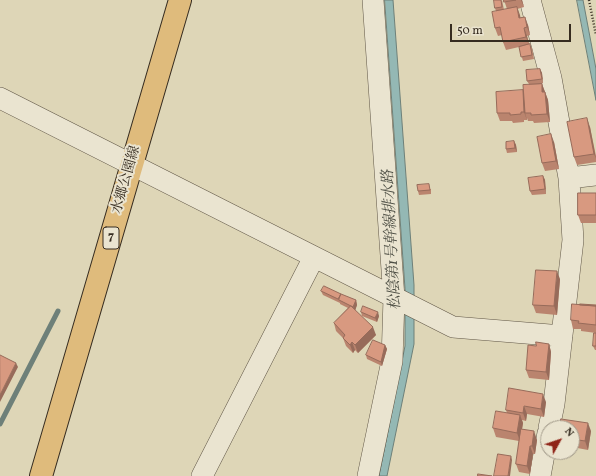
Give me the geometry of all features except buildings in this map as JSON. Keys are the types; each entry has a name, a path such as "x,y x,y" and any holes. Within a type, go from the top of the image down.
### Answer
{"main road":[{"name":"水郷公園線","path":"41,476 180,0"}],"street":[{"path":"368,476 405,303 373,0"},
{"path":"530,0 551,78 569,178 573,240 554,404 551,420"},
{"path":"0,98 453,326 562,336"},
{"path":"569,178 596,175"},
{"path":"202,476 314,257"},
{"path":"540,476 543,460"}],"path":[{"path":"589,0 596,35"}],"water":[{"path":"385,0 393,0 414,285 414,344 387,476 379,476 405,346 405,289"},
{"path":"577,0 583,0 596,69 596,100"}],"waterway":[{"path":"0,424 58,311"}],"water label":[{"name":"松陰第1号幹線排水路","path":"393,240"}]}
